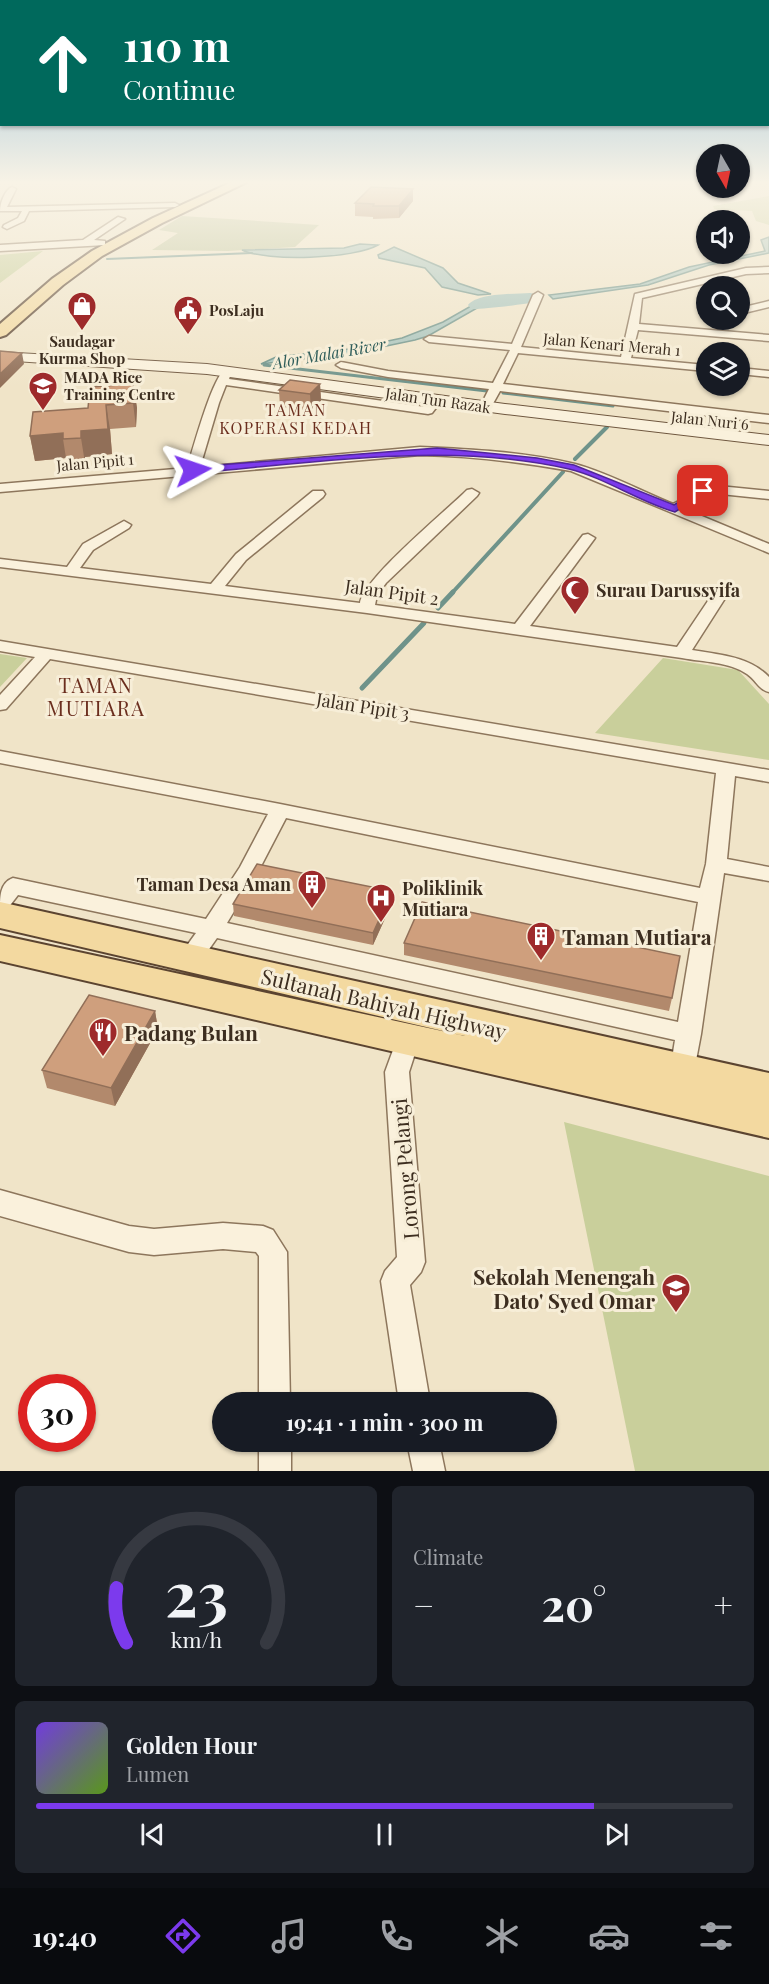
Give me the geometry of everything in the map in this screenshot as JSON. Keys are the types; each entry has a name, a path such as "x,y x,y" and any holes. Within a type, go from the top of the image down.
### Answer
{"main road":[{"path":"0,317 82,251"},
{"path":"0,332 70,272 106,251"},
{"name":"Jalan Tun Razak","path":"0,350 215,364 769,433"},
{"name":"Jalan Tun Razak","path":"0,356 139,363 224,376 436,400 490,398 665,430 769,441"},
{"name":"Sultanah Bahiyah Highway","path":"0,915 189,958 686,1053 769,1090"},
{"name":"Sultanah Bahiyah Highway","path":"0,948 769,1120"}],"street":[{"path":"625,360 634,327 638,296 746,271 769,270"},
{"path":"490,398 515,349 538,295"},
{"path":"750,309 769,304"},
{"path":"634,327 730,331 769,338"},
{"name":"Jalan Kenari Merah 1","path":"429,339 696,367"},
{"path":"341,365 490,398 769,419"},
{"path":"750,372 769,374"},
{"path":"193,470 224,376"},
{"name":"Jalan Nuri 6","path":"647,430 665,430"},
{"name":"Jalan Pipit 1","path":"0,488 408,452 454,452 562,464 769,549"},
{"path":"675,509 709,489 769,495"},
{"path":"367,608 369,595 381,580 472,493"},
{"path":"215,589 241,557 318,494"},
{"path":"71,571 88,547 124,525"},
{"path":"519,630 588,538"},
{"name":"Jalan Pipit 2","path":"0,563 367,608 682,653 738,663 754,671 769,687"},
{"path":"682,653 723,589"},
{"name":"Jalan Pipit 3","path":"0,646 769,776"},
{"path":"0,705 47,653"},
{"path":"0,757 280,810 709,897"},
{"path":"0,903 13,886 213,928 686,1053 716,864 726,769"},
{"path":"189,958 213,928 254,864 280,810"},
{"path":"716,864 769,874"},
{"name":"Lorong Pelangi","path":"408,1038 397,1072 411,1262 395,1281 413,1392"},
{"path":"0,1203 129,1239 154,1242 222,1236 263,1239 273,1252 275,1392"},
{"path":"275,1452 275,1471"},
{"path":"425,1452 429,1471"}],"green space":[{"path":"43,251 0,283 0,255"},
{"path":"0,654 27,658 0,687"},
{"path":"663,658 738,670 769,704 769,760 595,733"},
{"name":"Sekolah Menengah Dato' Syed Omar","path":"564,1122 769,1176 769,1471 635,1471"}],"water":[{"path":"244,251 363,251 310,257 254,254"},
{"path":"387,251 403,251 443,268 458,283 491,294 478,295 442,287 425,268 379,258 378,255"},
{"path":"769,251 769,253 750,257 750,254"},
{"path":"714,264 648,285 553,299 549,295 640,284 689,267"},
{"path":"522,296 523,301 484,304 428,336 415,340 353,353 261,364 276,357 350,349 402,338 443,322 478,302"}],"building":[{"path":"0,351 22,353 0,374"},
{"path":"290,380 320,384 310,394 279,390"},
{"path":"133,384 133,403 106,405 108,429 81,431 81,438 63,439 63,433 30,436 33,412 88,408 90,387"},
{"name":"Taman Desa Aman","path":"257,864 392,891 373,933 233,904"},
{"name":"Taman Mutiara","path":"422,902 680,956 672,998 404,943"},
{"name":"Padang Bulan","path":"89,995 155,1011 111,1088 42,1070"}],"waterway":[{"path":"107,259 252,253"},
{"name":"Alor Malai River","path":"477,305 484,302 530,298"},
{"path":"264,365 487,391"},
{"path":"503,393 613,406"},
{"path":"575,459 607,427"},
{"path":"452,593 563,472"},
{"path":"438,608 453,592"},
{"path":"362,688 424,623"}],"place":[{"name":"Saudagar Kurma Shop","path":"82,332"},
{"name":"PosLaju","path":"188,336"},
{"name":"MADA Rice Training Centre","path":"43,412"},
{"name":"Surau Darussyifa","path":"575,616"},
{"name":"Taman Desa Aman","path":"312,910"},
{"name":"Poliklinik Mutiara","path":"381,924"},
{"name":"Taman Mutiara","path":"541,962"},
{"name":"Padang Bulan","path":"103,1058"},
{"name":"Sekolah Menengah Dato' Syed Omar","path":"676,1314"}],"district":[{"name":"TAMAN KOPERASI KEDAH","path":"296,418"},
{"name":"TAMAN MUTIARA","path":"96,696"}],"route":[{"path":"193,470 437,451 562,464 675,509 703,491"}]}
